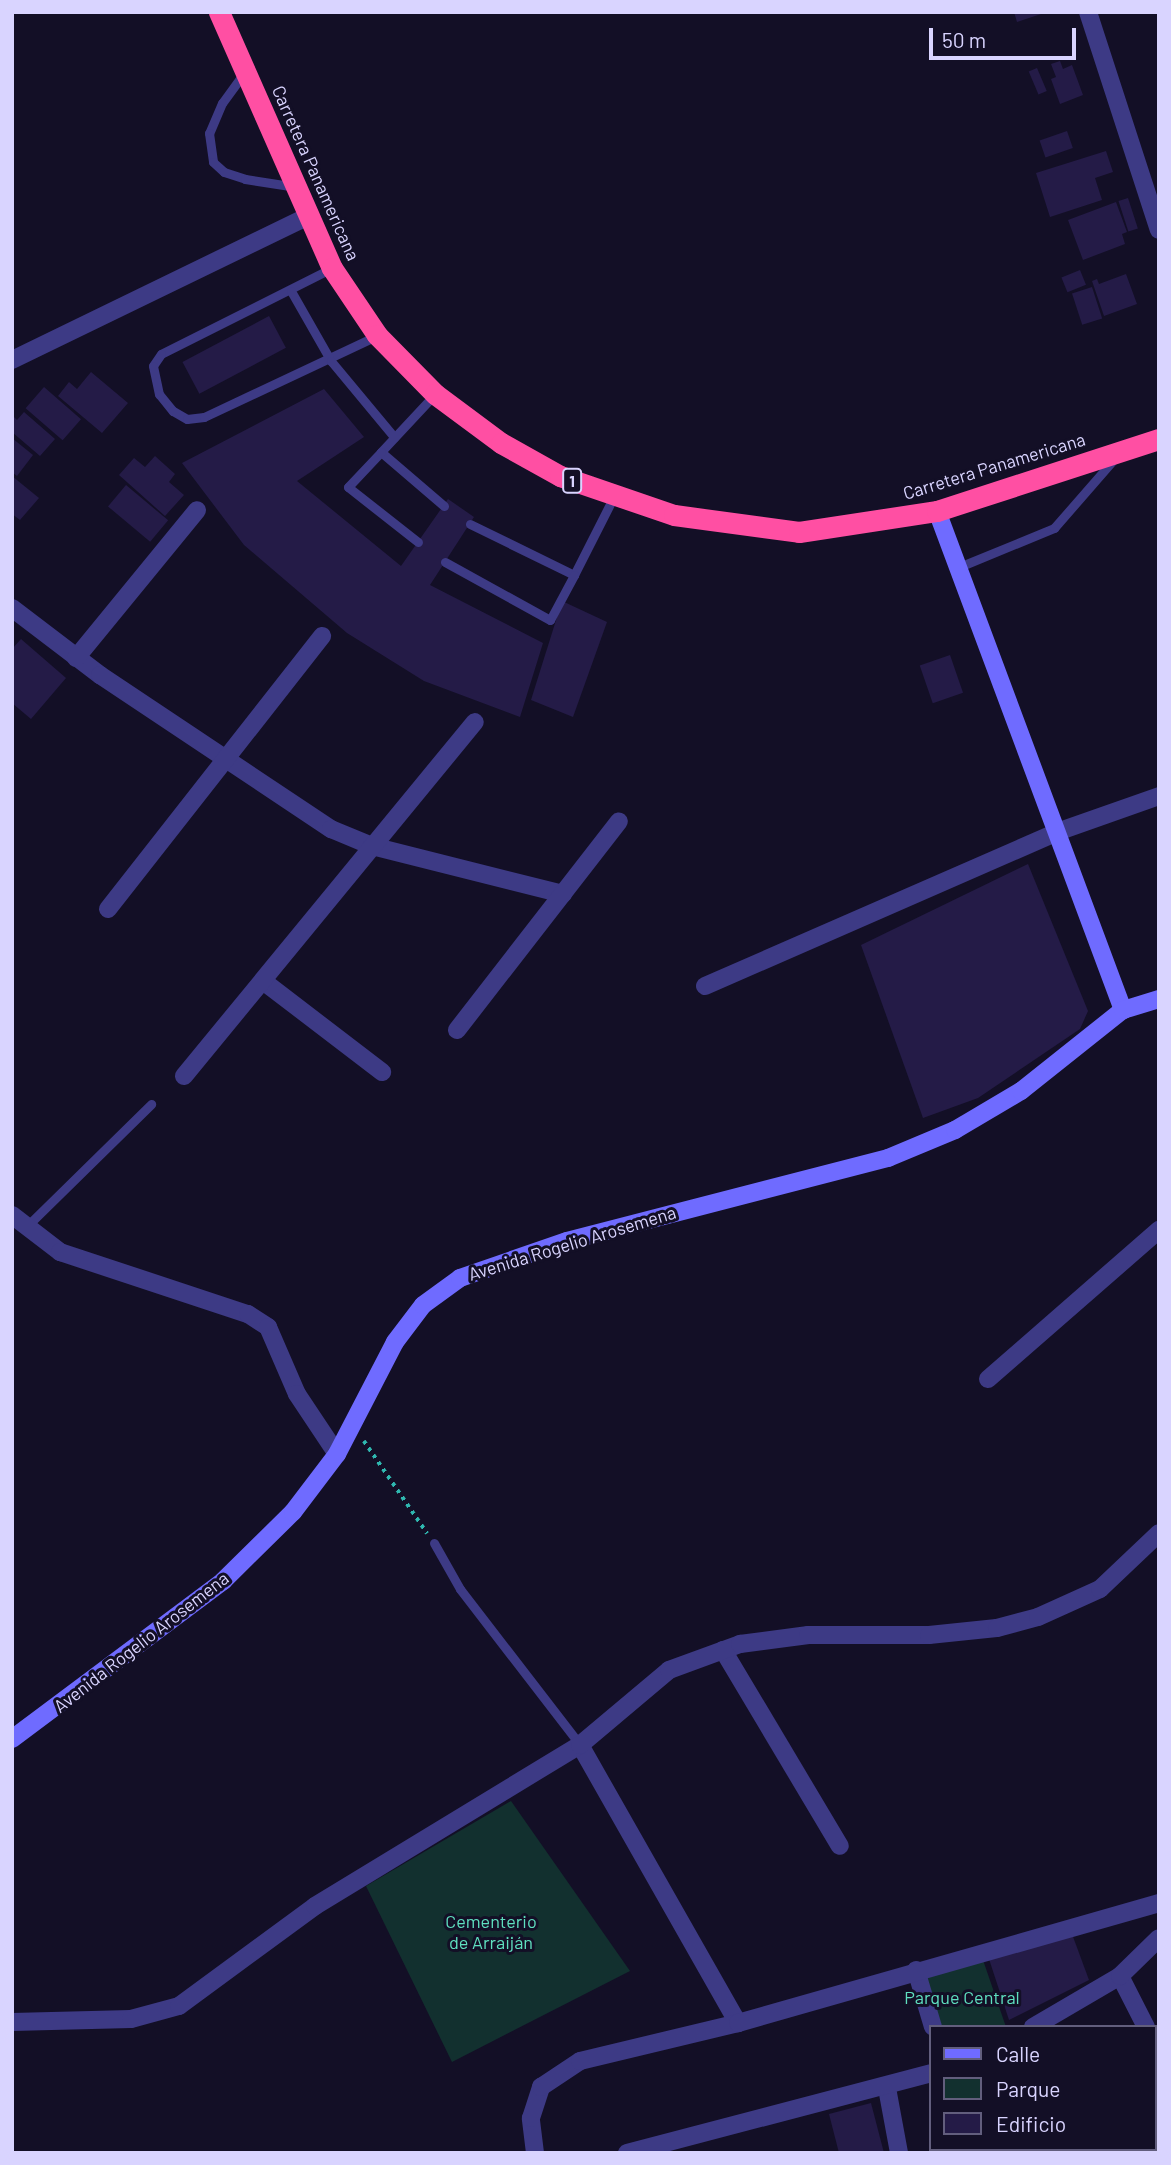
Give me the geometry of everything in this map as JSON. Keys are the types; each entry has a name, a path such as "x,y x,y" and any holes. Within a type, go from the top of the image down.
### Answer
{"highway":[{"name":"Carretera Panamericana","path":"219,12 332,268 377,335 435,394 501,443 613,498 674,515 799,532 937,511 1159,439"}],"street":[{"path":"1088,12 1159,230"},
{"path":"12,360 309,216"},
{"path":"76,658 197,510"},
{"path":"937,511 1123,1010"},
{"path":"12,608 76,658 225,762 331,830 372,846 563,894"},
{"path":"108,909 322,636"},
{"path":"184,1076 475,722"},
{"path":"705,986 1057,832 1159,796"},
{"path":"457,1030 619,821"},
{"path":"262,981 382,1072"},
{"name":"Avenida Rogelio Arosemena","path":"12,1739 223,1581 293,1512 337,1454 395,1342 423,1305 460,1278 567,1241 888,1158 955,1130 1021,1091 1123,1010 1159,999"},
{"path":"18,1221 60,1252 248,1314 268,1327 297,1394 337,1454"},
{"path":"988,1379 1159,1230"},
{"path":"12,2022 131,2019 179,2006 316,1906 580,1745 668,1670 723,1650 808,1635 929,1635 1018,1623 1100,1589 1159,1533"},
{"path":"723,1650 840,1846"},
{"path":"580,1745 738,2023"},
{"path":"535,2153 531,2118 541,2087 580,2060 738,2023 916,1970 1159,1903"},
{"path":"1036,2025 1120,1976 1159,1938"},
{"path":"916,1970 932,2025"},
{"path":"1120,1976 1145,2025"},
{"path":"627,2153 887,2088 930,2073"},
{"path":"887,2088 899,2153"}],"lane":[{"path":"246,72 222,103 209,133 213,162 224,172 245,179 296,187"},
{"path":"332,268 162,354 153,366 159,394 173,411 187,419 204,417 331,361 377,335"},
{"path":"290,291 331,361 394,437"},
{"path":"418,542 348,487 435,394"},
{"path":"381,452 443,506"},
{"path":"958,567 1054,528 1120,452"},
{"path":"445,562 550,620 613,498"},
{"path":"470,524 574,575"},
{"path":"18,1221 151,1104"},
{"path":"434,1543 460,1589 580,1745"}],"path":[{"path":"353,1426 434,1543"}],"green space":[{"name":"Cementerio de Arraiján","path":"511,1801 630,1971 452,2062 366,1886"},
{"name":"Parque Central","path":"983,1960 1005,2025 930,2025 916,1981"}],"building":[{"path":"1014,12 1044,12 1044,13 1017,22"},
{"path":"1060,61 1063,69 1072,65 1083,95 1060,104 1051,79 1056,77 1051,64"},
{"path":"1037,68 1047,91 1038,95 1029,72"},
{"path":"1067,131 1073,148 1045,157 1040,140"},
{"path":"1106,151 1113,172 1095,178 1102,200 1050,217 1036,173"},
{"path":"1128,198 1138,228 1128,232 1118,201"},
{"path":"1116,202 1127,232 1122,234 1125,244 1083,260 1068,220"},
{"path":"1080,270 1086,285 1067,292 1061,277"},
{"path":"1126,274 1137,304 1104,316 1092,281 1097,279 1099,284"},
{"path":"1092,287 1102,318 1082,325 1072,293"},
{"path":"269,316 286,348 199,394 182,362"},
{"path":"91,372 128,403 102,433 58,396 69,382 77,389"},
{"path":"44,387 81,419 63,440 26,408"},
{"path":"324,389 364,437 297,481 401,566 448,499 474,517 430,585 543,643 520,717 424,681 347,633 244,545 182,463"},
{"path":"24,412 55,439 40,456 12,432 12,415 17,420"},
{"path":"12,438 33,455 17,476 12,472"},
{"path":"155,456 175,474 169,482 184,495 165,516 119,475 134,458 145,467"},
{"path":"12,476 39,498 20,520 12,514"},
{"path":"126,485 168,520 150,542 108,506"},
{"path":"562,601 607,622 573,717 531,700"},
{"path":"21,639 66,678 31,719 12,703 12,649"},
{"path":"950,655 963,693 933,703 920,665"},
{"path":"1028,864 1088,1011 1080,1029 978,1098 923,1118 861,945"},
{"path":"1072,1934 1089,1980 1009,2020 989,1959"},
{"path":"871,2103 884,2153 839,2153 829,2114"}]}
